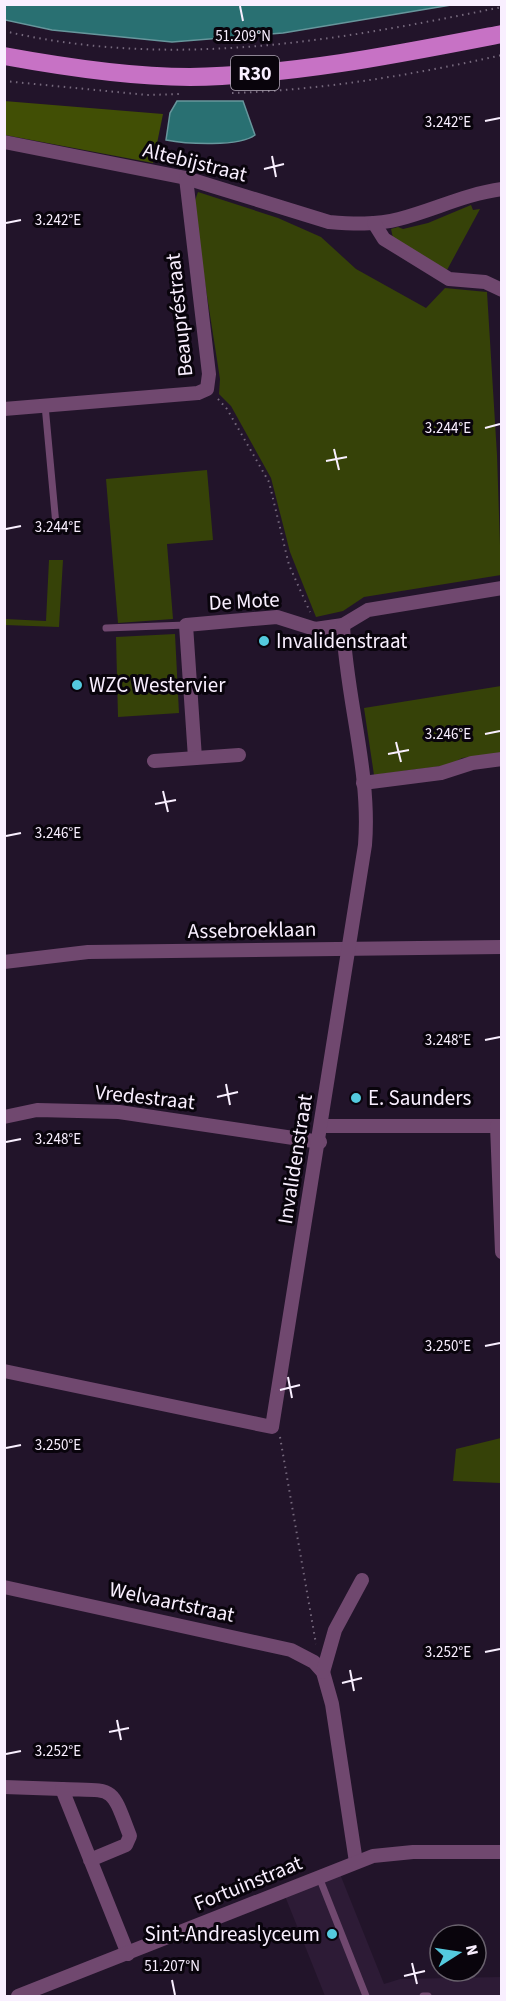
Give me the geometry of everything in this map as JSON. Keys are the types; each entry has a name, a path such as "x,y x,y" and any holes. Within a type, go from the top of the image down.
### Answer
{"main road":[{"name":"R30","path":"5,56 121,72 188,77 246,75 337,63 501,34"}],"street":[{"name":"Altebijstraat","path":"4,142 186,178 329,222 374,223 406,217 461,197 501,189"},
{"name":"Beaupréstraat","path":"4,409 198,393 207,389 209,374 186,178"},
{"path":"374,223 384,239 448,279 484,282 501,290"},
{"name":"De Mote","path":"195,759 186,625 277,617 315,629 343,625 368,610 501,588"},
{"name":"Invalidenstraat","path":"272,1427 320,1142 350,949 366,825 363,783 343,625"},
{"path":"154,761 239,755"},
{"path":"363,783 441,773 472,763 501,759"},
{"name":"Assebroeklaan","path":"4,962 88,952 501,947"},
{"name":"Vredestraat","path":"4,1117 37,1110 119,1112 320,1142"},
{"path":"322,1126 499,1126 501,1252"},
{"path":"4,1371 272,1427"},
{"path":"356,1862 332,1704 319,1667 335,1630 362,1580"},
{"name":"Welvaartstraat","path":"4,1587 291,1650 319,1667"},
{"path":"4,1787 104,1791 116,1798 130,1836 129,1840 126,1845 90,1860"},
{"path":"62,1789 128,1954"},
{"name":"Fortuinstraat","path":"18,1996 356,1862 391,1853 501,1852"}],"lane":[{"path":"45,405 56,525"},
{"path":"106,628 186,625"},
{"path":"319,1877 366,1996"},
{"path":"423,1996 428,1996"}],"path":[{"path":"4,31 63,41 165,51 251,49 426,22 501,7"},
{"path":"207,389 227,409 269,482 289,565 315,629"},
{"path":"272,1427 281,1438 319,1667"}],"shaded area":[{"path":"4,5 451,5 283,33 172,42 52,30 5,20"},
{"path":"177,101 243,101 255,135 248,139 226,143 186,143 166,140 170,113"},
{"path":"198,192 278,218 321,237 356,269 426,308 445,288 487,292 497,455 501,575 364,597 343,611 316,617 290,552 271,478 231,406 219,394 220,379 193,206"},
{"path":"471,205 473,210 480,209 447,270 393,238 391,229 398,227 403,229 428,223"},
{"path":"207,470 213,540 167,544 173,619 118,623 106,479"},
{"path":"49,560 63,560 59,627 5,625 5,619 46,621"},
{"path":"175,634 179,713 118,717 116,637"},
{"path":"501,686 501,753 462,758 449,765 374,775 364,708"},
{"path":"501,1438 501,1483 453,1481 456,1449"},
{"name":"Sint-Andreaslyceum","path":"338,1869 384,1984 400,1979 428,1978 428,1983 488,1983 488,1977 501,1977 501,1996 325,1996 283,1891"}],"green space":[{"path":"4,101 163,114 153,163 5,135"}],"place":[{"name":"Invalidenstraat","path":"264,641"},
{"name":"WZC Westervier","path":"77,685"},
{"name":"E. Saunders","path":"356,1098"},
{"name":"Sint-Andreaslyceum","path":"332,1934"}]}
